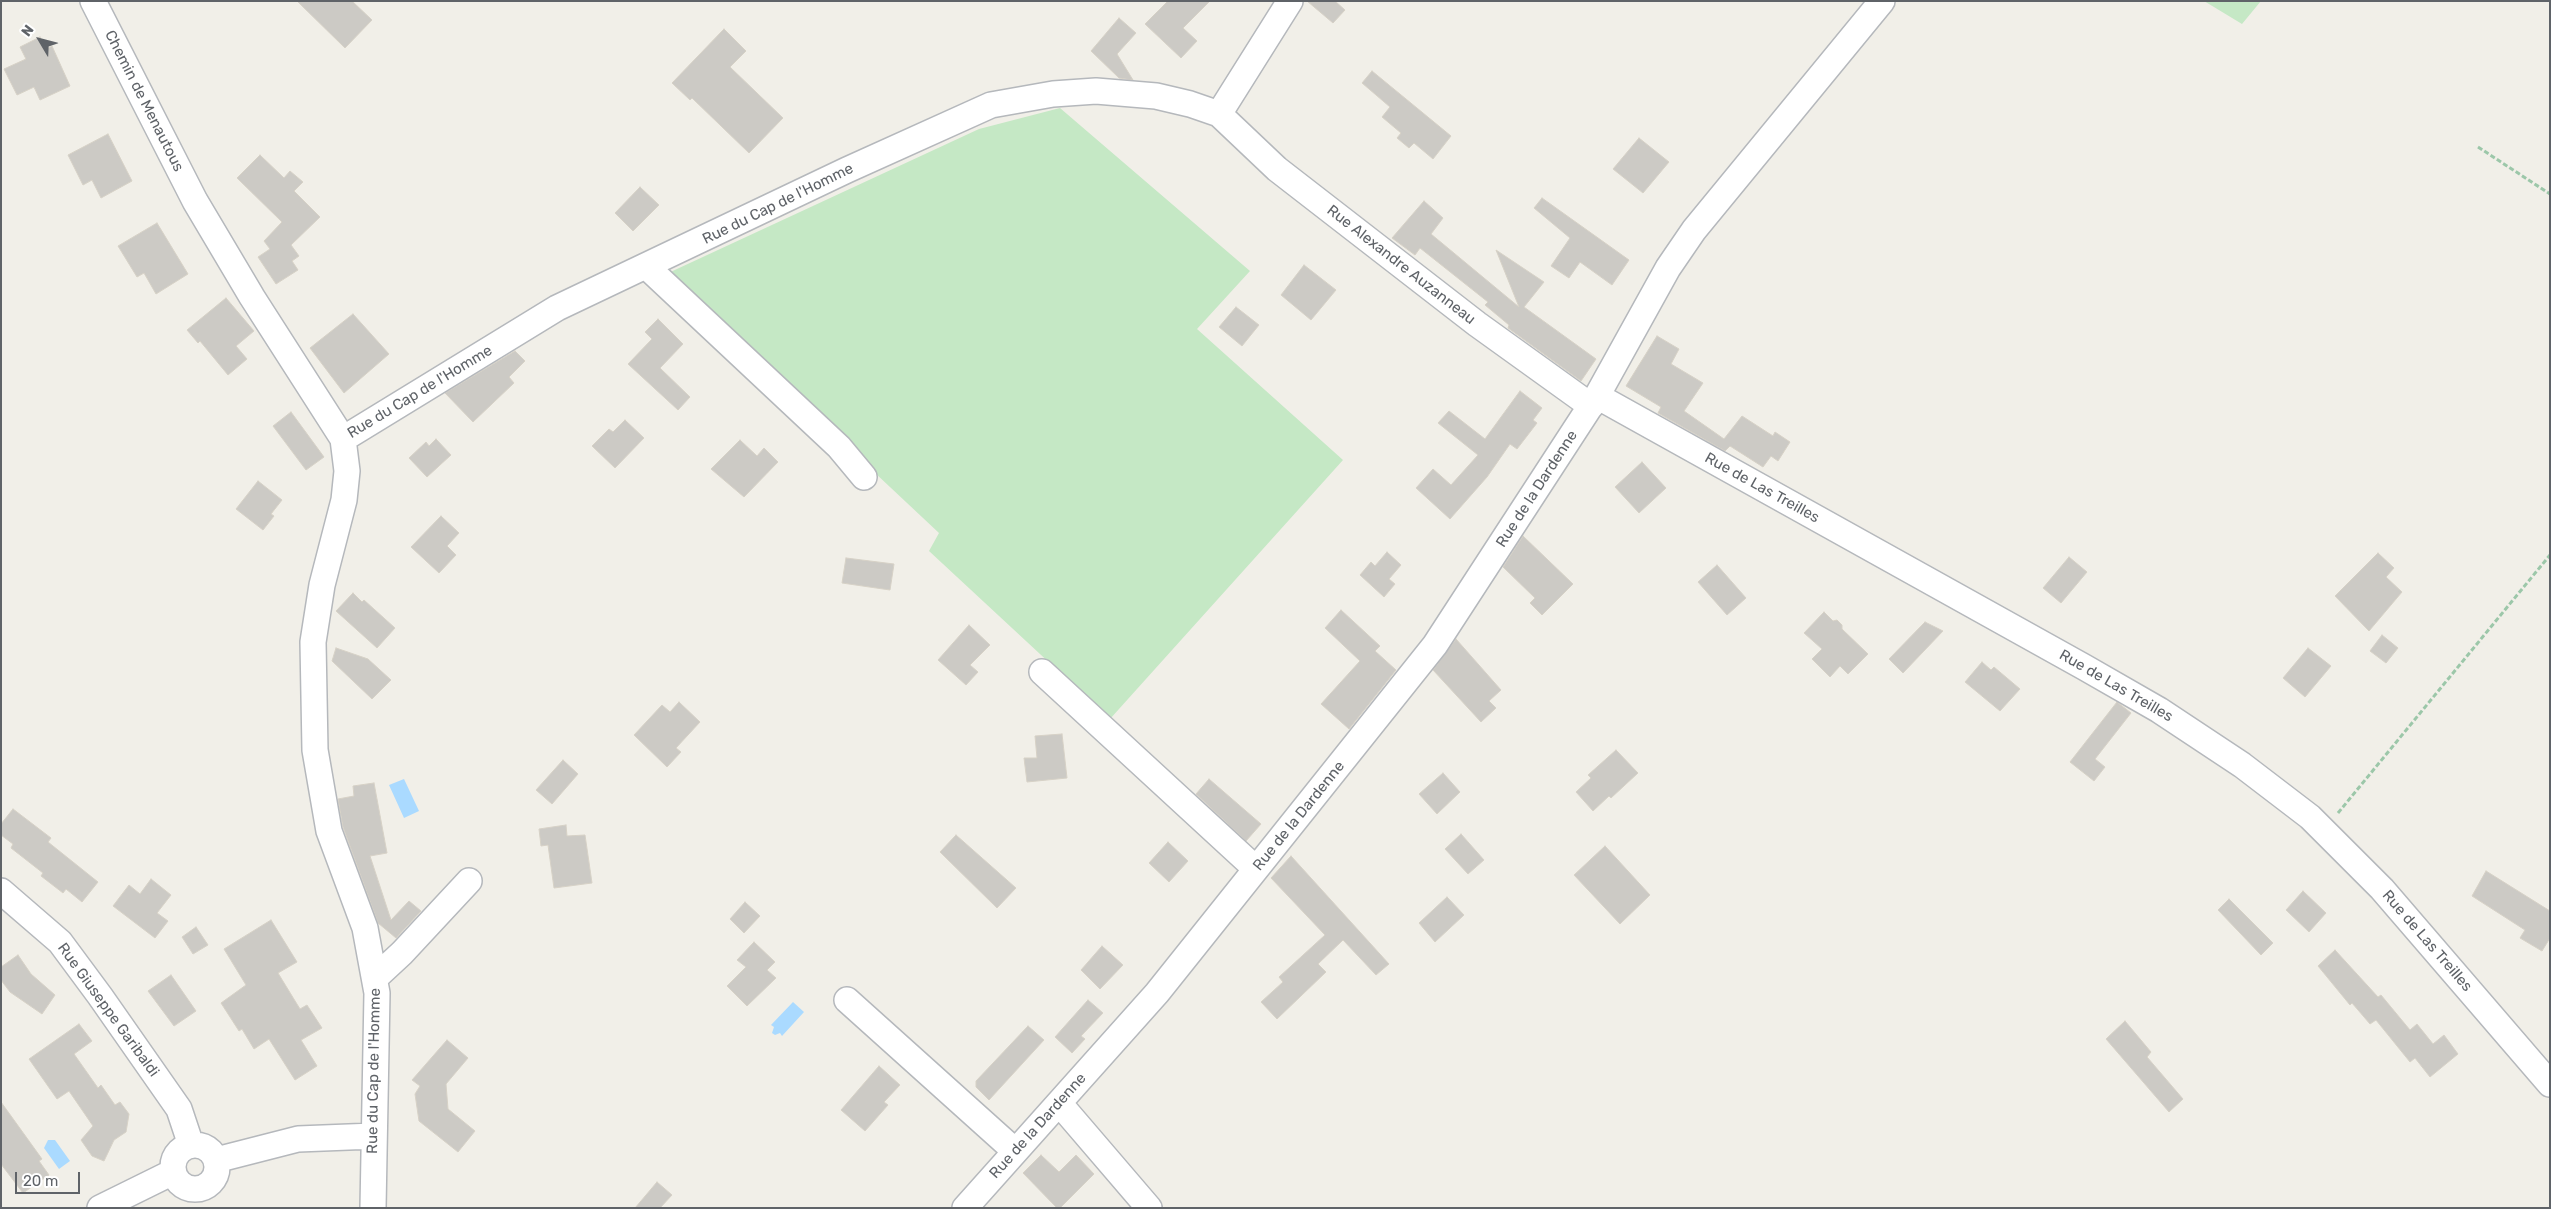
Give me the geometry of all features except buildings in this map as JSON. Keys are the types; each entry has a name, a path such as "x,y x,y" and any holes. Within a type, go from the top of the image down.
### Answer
{"street":[{"name":"Chemin de Menautous","path":"93,1 195,201 252,297 343,439"},
{"path":"1220,114 1290,1"},
{"name":"Rue de la Dardenne","path":"964,1208 1157,993 1435,645 1594,401 1668,268 1694,230 1882,1"},
{"name":"Rue du Cap de l'Homme","path":"373,1208 378,993 364,928 330,831 315,750 313,642 322,586 344,500 347,471 343,439 558,308 847,170 991,105 1053,94 1096,91 1156,96 1190,104 1220,114"},
{"name":"Rue Alexandre Auzanneau","path":"1220,114 1276,169 1477,324 1594,401"},
{"path":"646,267 839,447 864,477"},
{"name":"Rue de Las Treilles","path":"1594,401 2159,710 2242,765 2324,831 2382,889 2550,1084"},
{"path":"1042,672 1256,869"},
{"path":"375,978 402,953 469,881"},
{"name":"Rue Giuseppe Garibaldi","path":"1,891 60,942 179,1109 191,1146"},
{"path":"848,1000 1015,1152"},
{"path":"1059,1103 1149,1208"},
{"path":"216,1160 298,1139 374,1136"},
{"path":"200,1145 207,1148 216,1160 216,1174 207,1185 200,1188 194,1189 181,1184 174,1172 176,1157 180,1151 191,1146 200,1145"},
{"path":"100,1208 174,1172"}],"path":[{"path":"2478,147 2550,194"},
{"path":"2324,831 2550,555"}],"green space":[{"path":"2204,1 2261,1 2242,24"},
{"path":"1060,108 1250,271 1197,329 1343,460 1110,719 929,551 939,533 664,275 979,129"}],"water":[{"path":"404,779 419,811 404,818 389,785"},
{"path":"793,1002 804,1012 782,1036 780,1033 775,1035 772,1033 774,1027 771,1025"},
{"path":"48,1140 55,1140 70,1161 59,1169 44,1148"}]}
